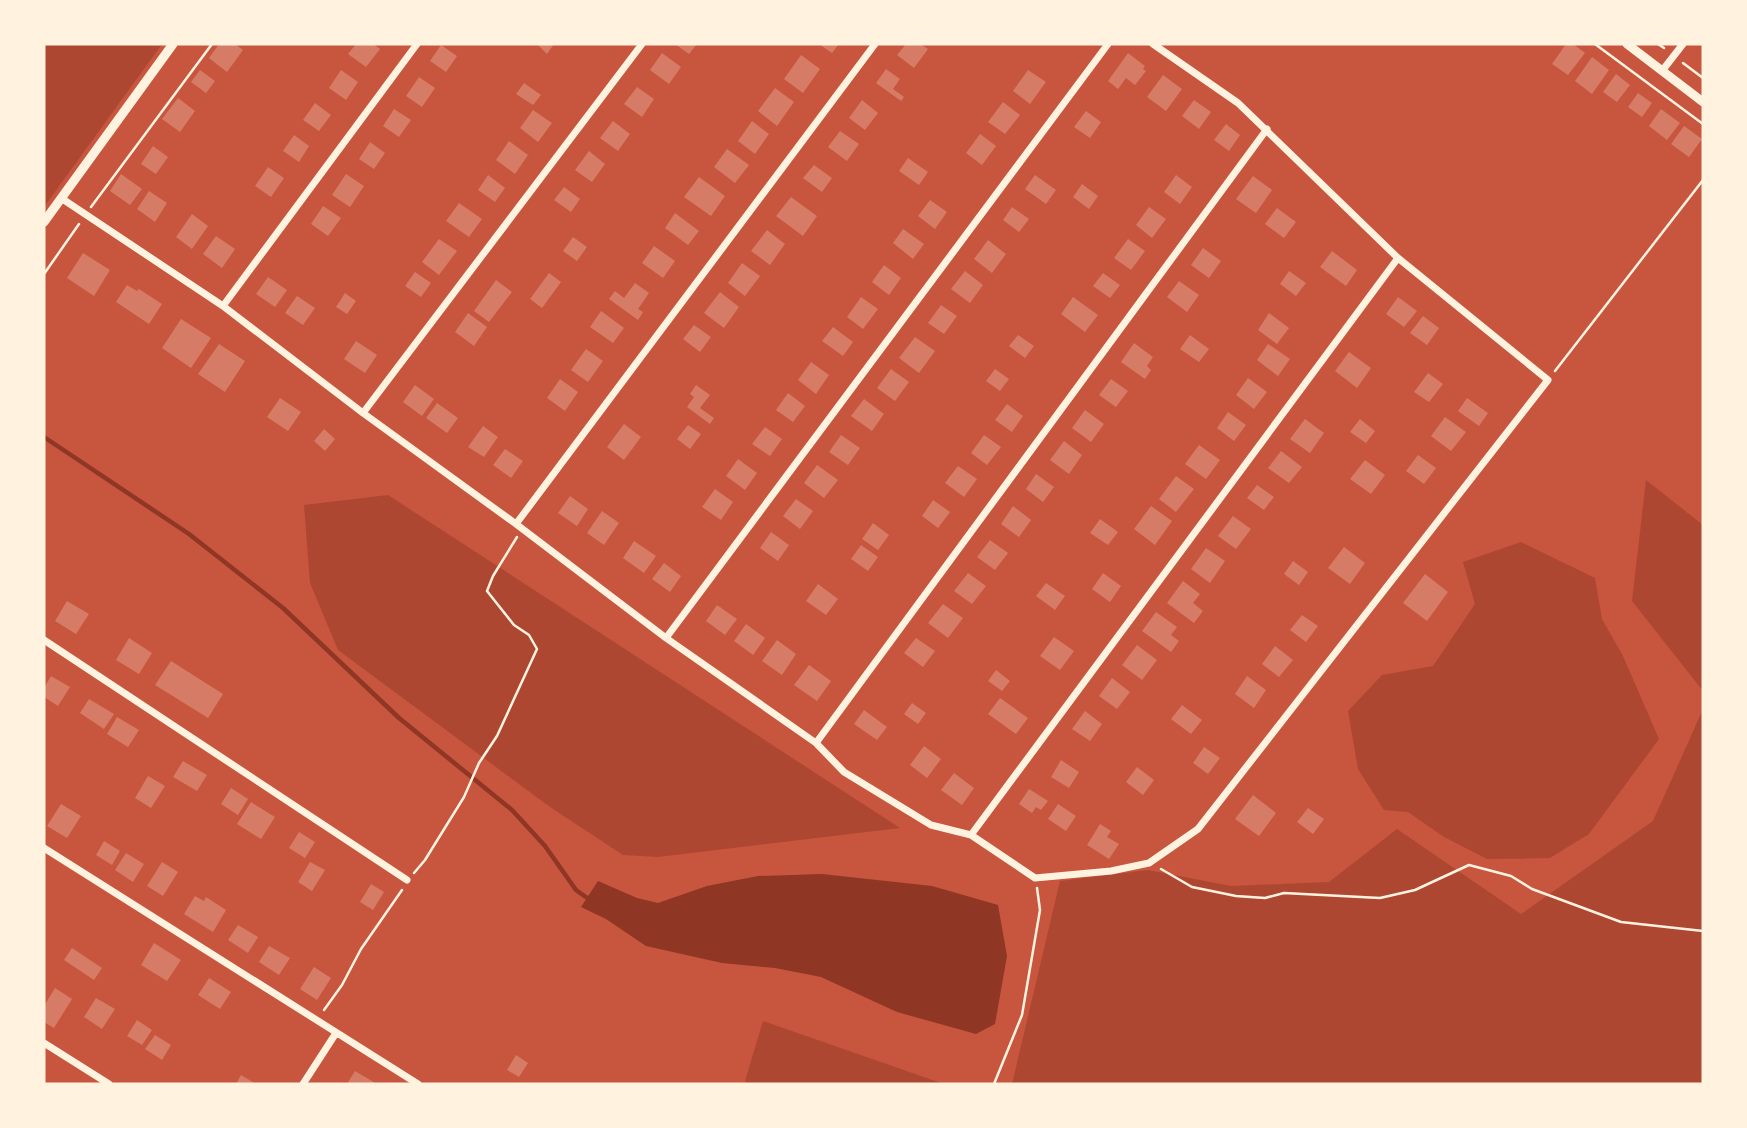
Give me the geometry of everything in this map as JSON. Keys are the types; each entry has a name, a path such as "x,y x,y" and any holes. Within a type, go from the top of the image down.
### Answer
{"street":[{"path":"44,222 173,44"},
{"path":"223,306 417,44"},
{"path":"363,413 642,44"},
{"path":"518,526 875,44"},
{"path":"666,638 1108,44"},
{"path":"61,198 223,306 666,638 816,743 844,772 931,825 971,835 1035,878 1111,871 1150,863 1199,829 1548,380 1398,258 1238,103 1153,44"},
{"path":"1627,44 1703,102"},
{"path":"1662,71 1683,44"},
{"path":"816,743 1266,129"},
{"path":"971,835 1398,258"},
{"path":"44,640 407,880"},
{"path":"44,848 418,1084"},
{"path":"303,1084 336,1033"},
{"path":"44,1042 109,1084"}],"path":[{"path":"44,274 212,44"},
{"path":"1595,44 1703,124"},
{"path":"1548,380 1703,180"},
{"path":"316,1020 342,985 361,949 407,880 431,851 464,797 479,763 497,736 537,649 529,635 514,625 487,591 493,576 516,541 518,526"},
{"path":"1150,863 1192,887 1236,896 1265,898 1284,893 1370,898 1394,896 1415,890 1469,865 1511,876 1532,889 1621,922 1703,932"},
{"path":"994,1084 1022,1015 1040,910 1035,878"}],"shaded area":[{"path":"44,44 162,44 44,207"},
{"path":"1646,480 1703,525 1703,691 1632,601"},
{"path":"388,495 900,828 658,857 623,855 550,807 338,650 310,583 304,505"},
{"path":"1521,542 1595,578 1602,619 1623,656 1659,739 1589,834 1550,858 1487,859 1444,837 1408,812 1384,810 1358,769 1348,711 1382,675 1433,666 1475,604 1463,562"},
{"path":"1703,709 1703,1084 1012,1084 1060,881 1148,870 1231,886 1329,882 1397,829 1521,914 1653,821"},
{"path":"822,874 932,886 998,905 1007,956 995,1024 976,1034 897,1012 821,977 775,968 722,963 646,946 606,919 581,907 598,881 637,898 658,903 707,886 758,876"},
{"path":"763,1021 944,1084 748,1084 745,1081"}],"building":[{"path":"219,44 235,44 243,50 227,72 209,58"},
{"path":"356,44 373,44 380,49 366,67 348,54"},
{"path":"537,44 554,44 547,54"},
{"path":"675,44 697,44 689,54"},
{"path":"819,44 839,44 832,53"},
{"path":"906,44 920,44 928,49 914,68 897,55"},
{"path":"1566,44 1573,44 1585,53 1568,75 1552,64"},
{"path":"441,45 457,56 446,72 430,61"},
{"path":"662,53 681,67 669,84 650,70"},
{"path":"1128,53 1145,66 1143,69 1146,71 1135,85 1126,78 1118,89 1108,81"},
{"path":"801,55 820,69 803,93 784,79"},
{"path":"1592,57 1609,70 1592,94 1575,81"},
{"path":"886,69 900,79 893,89 904,97 901,101 876,83"},
{"path":"200,70 215,81 206,93 191,82"},
{"path":"341,70 358,82 346,100 329,88"},
{"path":"1028,70 1046,82 1030,104 1013,91"},
{"path":"1616,74 1630,85 1617,102 1603,92"},
{"path":"1163,75 1182,89 1166,111 1147,97"},
{"path":"419,77 435,88 422,107 406,96"},
{"path":"524,83 541,95 533,105 516,94"},
{"path":"637,87 654,99 642,117 624,104"},
{"path":"775,88 794,102 777,126 758,111"},
{"path":"1638,93 1652,103 1642,117 1628,107"},
{"path":"178,98 195,111 180,132 162,119"},
{"path":"862,100 878,113 865,130 849,118"},
{"path":"1194,100 1211,112 1199,129 1182,116"},
{"path":"1003,102 1020,115 1005,134 988,122"},
{"path":"315,103 331,115 319,131 303,120"},
{"path":"394,109 411,120 399,137 383,126"},
{"path":"1661,109 1680,123 1667,140 1649,126"},
{"path":"533,110 552,123 538,142 520,128"},
{"path":"1086,111 1101,122 1090,138 1074,127"},
{"path":"613,121 630,134 618,151 600,138"},
{"path":"752,121 769,134 755,154 738,141"},
{"path":"1226,124 1240,135 1229,151 1214,140"},
{"path":"1684,126 1702,139 1689,157 1671,144"},
{"path":"840,131 859,144 847,161 828,147"},
{"path":"980,134 996,146 982,165 966,153"},
{"path":"294,135 309,146 299,162 283,151"},
{"path":"509,141 528,155 515,174 496,160"},
{"path":"370,142 385,153 374,169 359,159"},
{"path":"153,146 168,157 156,174 141,164"},
{"path":"727,149 749,165 735,183 714,167"},
{"path":"589,151 605,164 592,182 575,170"},
{"path":"908,158 928,172 919,185 899,171"},
{"path":"814,165 832,178 822,192 803,178"},
{"path":"268,167 284,178 271,197 255,186"},
{"path":"121,174 142,189 130,205 110,191"},
{"path":"346,174 364,186 350,207 332,195"},
{"path":"488,175 505,188 495,202 478,190"},
{"path":"1035,175 1056,190 1046,204 1025,189"},
{"path":"1176,175 1192,187 1180,204 1164,192"},
{"path":"1253,176 1272,190 1256,213 1236,199"},
{"path":"699,177 725,196 711,216 684,197"},
{"path":"1082,184 1098,196 1089,209 1073,197"},
{"path":"564,187 580,199 571,212 554,200"},
{"path":"149,191 167,203 155,222 137,209"},
{"path":"791,197 817,216 803,236 776,216"},
{"path":"930,200 947,212 935,229 918,216"},
{"path":"459,203 482,219 469,237 446,221"},
{"path":"323,206 341,218 328,236 311,224"},
{"path":"1012,207 1029,219 1019,232 1003,220"},
{"path":"1149,207 1166,219 1152,238 1136,225"},
{"path":"1277,208 1296,222 1284,238 1265,224"},
{"path":"675,213 699,231 688,245 665,228"},
{"path":"192,214 208,226 192,249 176,237"},
{"path":"903,229 924,244 913,259 893,243"},
{"path":"767,230 785,244 770,265 751,251"},
{"path":"216,236 235,249 222,268 203,254"},
{"path":"573,237 587,247 577,261 563,251"},
{"path":"439,239 457,251 439,275 422,262"},
{"path":"1128,239 1145,251 1131,270 1114,258"},
{"path":"988,240 1006,254 992,273 974,259"},
{"path":"654,246 675,261 663,278 642,263"},
{"path":"1203,248 1221,261 1209,278 1191,265"},
{"path":"1332,251 1357,270 1346,286 1320,267"},
{"path":"83,253 110,270 94,296 67,278"},
{"path":"742,263 760,276 745,296 728,283"},
{"path":"884,265 901,278 889,295 872,282"},
{"path":"965,271 983,285 970,303 951,289"},
{"path":"1289,271 1306,283 1296,296 1280,284"},
{"path":"415,272 431,283 421,297 405,286"},
{"path":"549,273 561,282 542,308 530,299"},
{"path":"1103,273 1120,285 1110,298 1093,286"},
{"path":"268,277 287,290 275,307 256,294"},
{"path":"496,280 512,292 489,322 474,311"},
{"path":"1179,281 1199,295 1187,312 1167,297"},
{"path":"635,283 649,293 638,309 643,312 638,320 609,299 615,291 624,298"},
{"path":"127,285 137,291 139,289 162,304 149,324 116,302"},
{"path":"720,292 739,307 724,328 704,313"},
{"path":"345,293 356,301 347,314 336,307"},
{"path":"297,296 315,308 303,325 285,313"},
{"path":"861,297 878,309 863,329 847,317"},
{"path":"1073,297 1098,315 1085,332 1061,314"},
{"path":"1398,297 1417,311 1404,327 1386,314"},
{"path":"941,305 957,316 944,334 928,323"},
{"path":"601,311 624,328 613,343 590,327"},
{"path":"468,313 487,327 474,346 455,332"},
{"path":"1269,313 1289,328 1277,344 1258,330"},
{"path":"1423,316 1439,328 1427,345 1410,333"},
{"path":"181,319 211,338 191,368 162,348"},
{"path":"694,325 711,337 700,352 683,339"},
{"path":"833,327 853,342 843,356 822,341"},
{"path":"1018,335 1034,346 1025,358 1009,346"},
{"path":"1190,335 1209,349 1199,362 1180,349"},
{"path":"915,337 935,351 919,373 899,358"},
{"path":"356,341 377,355 365,373 344,359"},
{"path":"1134,343 1153,357 1147,366 1151,370 1145,379 1121,362"},
{"path":"219,344 245,361 225,392 198,374"},
{"path":"1268,344 1290,359 1278,376 1257,360"},
{"path":"586,349 603,361 588,382 571,370"},
{"path":"1349,352 1371,368 1357,388 1335,371"},
{"path":"811,362 829,375 816,394 798,380"},
{"path":"891,369 909,382 895,401 877,388"},
{"path":"995,369 1009,379 1000,391 986,381"},
{"path":"1428,373 1443,384 1429,402 1414,392"},
{"path":"1248,378 1267,392 1254,409 1236,395"},
{"path":"560,379 578,392 565,411 547,398"},
{"path":"1111,379 1128,391 1116,407 1099,395"},
{"path":"415,385 434,399 422,416 403,402"},
{"path":"696,385 710,395 700,408 714,418 710,424 687,407 694,397 690,394"},
{"path":"788,393 805,406 793,422 776,410"},
{"path":"280,398 301,412 288,431 267,417"},
{"path":"1467,398 1488,413 1479,426 1458,411"},
{"path":"864,399 884,414 872,431 851,416"},
{"path":"437,403 458,418 447,433 426,418"},
{"path":"1007,404 1023,416 1012,432 995,420"},
{"path":"1085,410 1104,424 1091,442 1072,428"},
{"path":"1228,412 1246,425 1234,441 1217,428"},
{"path":"1445,417 1466,432 1451,451 1431,436"},
{"path":"1305,419 1324,433 1310,453 1290,439"},
{"path":"1360,419 1375,431 1366,443 1350,432"},
{"path":"624,424 641,437 624,460 607,447"},
{"path":"688,425 701,434 690,449 677,439"},
{"path":"483,426 498,437 484,457 468,447"},
{"path":"765,427 782,439 770,456 752,444"},
{"path":"324,429 335,439 325,451 314,441"},
{"path":"841,435 860,448 848,465 829,452"},
{"path":"984,435 1001,447 987,465 971,453"},
{"path":"1064,441 1082,455 1069,474 1050,460"},
{"path":"1199,445 1220,460 1206,479 1185,464"},
{"path":"505,449 523,461 511,478 493,465"},
{"path":"1281,451 1302,467 1289,483 1268,468"},
{"path":"1418,455 1436,468 1424,484 1406,471"},
{"path":"738,459 757,473 745,490 726,476"},
{"path":"1365,460 1385,475 1371,494 1350,479"},
{"path":"817,465 838,480 824,498 804,483"},
{"path":"958,466 977,479 964,497 945,483"},
{"path":"1036,474 1054,487 1043,502 1026,489"},
{"path":"1176,476 1194,489 1176,512 1159,499"},
{"path":"1257,485 1274,497 1264,510 1247,498"},
{"path":"715,489 733,502 721,520 702,507"},
{"path":"570,496 588,509 577,526 558,513"},
{"path":"796,499 813,511 800,529 783,516"},
{"path":"933,500 950,512 938,528 922,516"},
{"path":"1013,506 1031,520 1019,537 1001,524"},
{"path":"1151,506 1172,521 1155,545 1134,529"},
{"path":"602,511 619,523 604,545 587,533"},
{"path":"1233,516 1251,529 1236,549 1218,536"},
{"path":"1100,519 1118,532 1108,545 1090,533"},
{"path":"873,523 889,535 878,550 862,539"},
{"path":"771,532 789,545 778,561 760,548"},
{"path":"990,540 1008,553 995,570 977,557"},
{"path":"634,541 656,556 644,573 623,558"},
{"path":"861,545 878,557 868,571 851,559"},
{"path":"1344,547 1365,563 1350,584 1328,568"},
{"path":"1206,548 1225,561 1210,583 1191,569"},
{"path":"1293,561 1308,572 1299,585 1284,574"},
{"path":"664,563 681,576 670,592 652,579"},
{"path":"968,573 986,586 972,604 954,591"},
{"path":"1103,573 1121,586 1110,602 1092,589"},
{"path":"1425,574 1448,592 1427,621 1403,603"},
{"path":"1183,581 1200,594 1193,603 1203,611 1194,623 1167,603"},
{"path":"1046,583 1065,596 1055,610 1036,596"},
{"path":"818,584 838,599 826,615 806,601"},
{"path":"67,601 89,614 76,634 55,621"},
{"path":"943,604 963,618 948,638 928,623"},
{"path":"717,605 737,619 725,635 706,621"},
{"path":"1156,612 1177,627 1171,635 1179,641 1171,652 1142,631"},
{"path":"1302,615 1318,626 1306,642 1290,630"},
{"path":"746,624 765,638 753,655 734,641"},
{"path":"1054,637 1074,651 1060,670 1040,656"},
{"path":"129,638 152,653 139,674 116,660"},
{"path":"916,638 935,651 923,667 904,653"},
{"path":"777,640 796,654 782,675 762,661"},
{"path":"1137,645 1157,660 1142,680 1122,665"},
{"path":"1275,646 1293,660 1279,677 1262,664"},
{"path":"171,661 223,694 208,718 155,685"},
{"path":"809,665 831,681 817,701 794,685"},
{"path":"996,670 1010,681 1002,691 988,681"},
{"path":"51,676 70,687 58,706 44,697 44,688"},
{"path":"1247,676 1266,690 1254,708 1235,694"},
{"path":"1112,678 1130,692 1117,709 1099,696"},
{"path":"1000,698 1028,718 1016,734 988,714"},
{"path":"89,699 114,714 104,729 80,713"},
{"path":"912,703 926,713 918,724 904,714"},
{"path":"1182,705 1202,720 1191,734 1171,719"},
{"path":"864,710 887,727 877,740 854,724"},
{"path":"1085,711 1102,724 1090,741 1072,729"},
{"path":"117,717 139,730 128,747 107,734"},
{"path":"924,746 941,759 927,778 910,765"},
{"path":"1204,747 1220,758 1208,774 1193,763"},
{"path":"1061,760 1079,772 1069,788 1051,777"},
{"path":"183,761 207,775 197,791 173,777"},
{"path":"1137,767 1154,780 1143,795 1126,782"},
{"path":"954,773 974,788 962,805 941,790"},
{"path":"148,776 165,786 151,808 135,798"},
{"path":"231,788 248,799 238,815 221,804"},
{"path":"1029,789 1048,801 1041,810 1036,807 1032,813 1019,804"},
{"path":"1253,795 1276,813 1259,836 1235,819"},
{"path":"251,802 275,817 261,839 237,824"},
{"path":"61,804 81,816 67,838 47,826"},
{"path":"1058,804 1076,816 1066,831 1048,819"},
{"path":"1308,808 1324,819 1313,834 1297,822"},
{"path":"1100,824 1111,831 1107,837 1119,844 1109,859 1087,845"},
{"path":"299,832 315,842 305,858 289,848"},
{"path":"104,841 120,851 112,865 96,855"},
{"path":"126,853 144,864 133,882 115,870"},
{"path":"162,862 178,872 163,896 147,886"},
{"path":"310,862 325,870 312,891 298,882"},
{"path":"371,884 384,892 373,910 360,902"},
{"path":"195,896 204,901 206,897 226,910 213,932 184,914"},
{"path":"238,925 258,937 248,953 228,940"},
{"path":"154,943 181,960 167,981 141,965"},
{"path":"269,946 290,958 279,975 259,962"},
{"path":"72,948 102,968 94,980 64,960"},
{"path":"314,967 331,978 317,1000 300,989"},
{"path":"209,978 231,992 220,1009 198,995"},
{"path":"55,988 72,999 54,1028 44,1022 44,1006"},
{"path":"96,998 115,1009 102,1029 84,1017"},
{"path":"137,1020 152,1030 142,1045 127,1036"},
{"path":"155,1035 171,1045 162,1060 145,1049"},
{"path":"516,1055 528,1063 519,1077 507,1070"},
{"path":"355,1071 377,1084 347,1084"},
{"path":"241,1075 256,1084 236,1084"}],"waterway":[{"path":"44,437 189,534 283,608 399,718 512,810 545,846 576,890 590,900"}]}
